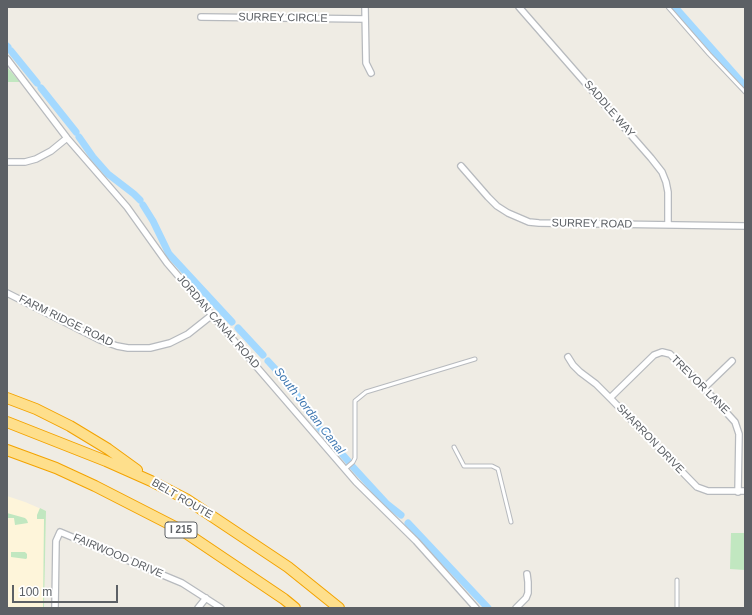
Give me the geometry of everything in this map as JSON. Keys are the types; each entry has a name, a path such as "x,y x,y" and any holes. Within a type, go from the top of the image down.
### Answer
{"highway":[{"path":"7,398 36,409 70,426 108,449 151,481"},
{"name":"BELT ROUTE","path":"7,422 151,481 186,499 288,567 339,608"},
{"name":"I 215","path":"7,450 56,468 96,486 183,531 284,598 295,608"},
{"path":"7,457 56,468"}],"street":[{"path":"365,7 366,63 371,73"},
{"name":"SADDLE WAY","path":"519,7 662,172 668,192 668,225"},
{"name":"SURREY CIRCLE","path":"202,17 365,19"},
{"name":"JORDAN CANAL ROAD","path":"7,59 67,138 127,207 159,253 367,494 422,548 476,608"},
{"path":"7,162 26,162 36,159 67,138"},
{"name":"SURREY ROAD","path":"461,166 497,206 508,213 529,222 745,226"},
{"name":"FARM RIDGE ROAD","path":"7,293 100,340 128,348 150,348 170,344 188,334 212,315"},
{"name":"TREVOR LANE","path":"610,398 654,355 662,352 670,354 733,419 738,430 738,492"},
{"name":"SHARRON DRIVE","path":"568,357 573,365 596,384 697,487 708,491 745,491"},
{"path":"704,388 732,360"},
{"name":"FAIRWOOD DRIVE","path":"55,608 56,541 60,532 182,583 222,608"},
{"path":"516,608 526,598 528,593 527,574"},
{"path":"198,608 206,598"}],"lane":[{"path":"668,7 745,92"},
{"path":"345,469 353,462 355,458 355,401 366,392 475,359"},
{"path":"454,448 464,466 492,466 498,469 511,522"},
{"path":"677,580 677,608"}],"shaded area":[{"path":"7,496 46,511 44,608 7,608"}],"green space":[{"path":"7,67 20,82 7,82"},
{"path":"40,508 46,511 44,608 44,519 37,519"},
{"path":"7,513 25,518 28,523 15,525 14,518 7,518"},
{"path":"731,533 745,533 745,570 730,569"},
{"path":"11,552 25,552 27,554 27,558 11,557"}],"waterway":[{"path":"675,7 745,86"},
{"name":"South Jordan Canal","path":"11,51 37,83"},
{"name":"South Jordan Canal","path":"41,88 76,132"},
{"name":"South Jordan Canal","path":"79,137 93,157 108,174 140,200"},
{"name":"South Jordan Canal","path":"143,205 153,221 169,254 232,322"},
{"name":"South Jordan Canal","path":"238,328 263,355"},
{"name":"South Jordan Canal","path":"268,361 290,385 318,426 349,462"},
{"name":"South Jordan Canal","path":"353,467 387,504 401,515"},
{"name":"South Jordan Canal","path":"408,523 488,608"}]}
